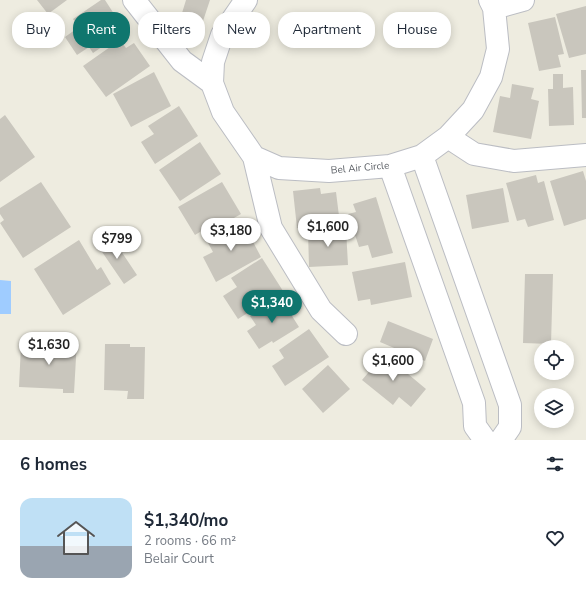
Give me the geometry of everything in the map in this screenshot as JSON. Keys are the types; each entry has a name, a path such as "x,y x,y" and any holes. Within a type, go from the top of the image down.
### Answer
{"street":[{"path":"134,0 182,61 212,83"},
{"path":"246,0 222,35 213,62 212,83 223,112 254,157 271,228 321,310 346,334"},
{"name":"Bel Air Circle","path":"254,157 278,168 329,171 390,166 422,156 448,137 473,110 492,77 498,49 492,4 523,0"},
{"path":"448,137 474,154 514,161 586,155"},
{"path":"422,156 510,405 510,427 501,440"},
{"path":"390,166 474,403 475,426 484,440"}],"water":[{"path":"0,280 11,281 11,314 0,314"}],"building":[{"path":"37,0 67,0 51,12 46,12"},
{"path":"101,0 105,0 113,12 83,12"},
{"path":"186,0 210,0 205,15 205,12 182,12"},
{"path":"586,6 586,54 569,58 556,14"},
{"path":"555,17 564,54 558,55 561,67 539,71 528,23"},
{"path":"73,31 73,48 88,48 77,55 65,37"},
{"path":"134,43 150,66 106,97 83,66 109,48 130,48 130,46"},
{"path":"90,48 100,48 93,53"},
{"path":"581,70 586,70 586,118 582,118"},
{"path":"154,72 171,106 131,127 113,94"},
{"path":"553,74 563,74 563,88 573,87 574,125 549,126 548,89 553,89"},
{"path":"512,84 534,88 531,99 539,101 531,139 493,132 500,96 510,98"},
{"path":"179,106 198,136 155,164 141,142 154,134 148,126"},
{"path":"5,115 35,157 0,182 0,119"},
{"path":"200,142 221,174 180,201 159,170"},
{"path":"583,171 586,181 586,219 564,226 550,181"},
{"path":"536,175 538,183 544,181 554,220 528,227 525,219 517,221 506,183"},
{"path":"41,182 71,227 23,258 0,223 4,220 0,214 0,208"},
{"path":"222,182 241,214 211,231 208,227 195,235 178,207"},
{"path":"320,188 321,194 336,192 340,224 297,228 293,191"},
{"path":"503,188 509,222 472,229 466,195"},
{"path":"376,197 393,253 372,258 368,245 359,247 348,214 356,212 353,204"},
{"path":"242,221 261,257 216,282 203,257 213,252 207,241"},
{"path":"346,229 348,265 309,267 308,231"},
{"path":"111,236 137,275 124,284 98,246"},
{"path":"79,240 97,270 101,267 111,284 63,315 34,269"},
{"path":"262,258 283,291 238,319 223,296 237,287 231,278"},
{"path":"405,262 412,297 371,305 370,299 358,301 352,272"},
{"path":"525,274 553,274 551,340 534,340 534,343 523,343"},
{"path":"280,297 299,327 273,343 272,341 259,349 247,331 256,325 250,316"},
{"path":"388,321 433,339 425,361 380,342"},
{"path":"309,329 329,357 285,386 272,366 284,358 279,350"},
{"path":"57,339 77,340 74,393 63,393 63,389 19,387 21,345 33,345 33,343 57,344"},
{"path":"105,344 130,344 130,347 145,347 144,399 127,399 128,391 104,390"},
{"path":"384,354 426,389 411,407 399,397 393,405 362,380"},
{"path":"328,365 350,389 323,413 302,389"}]}
